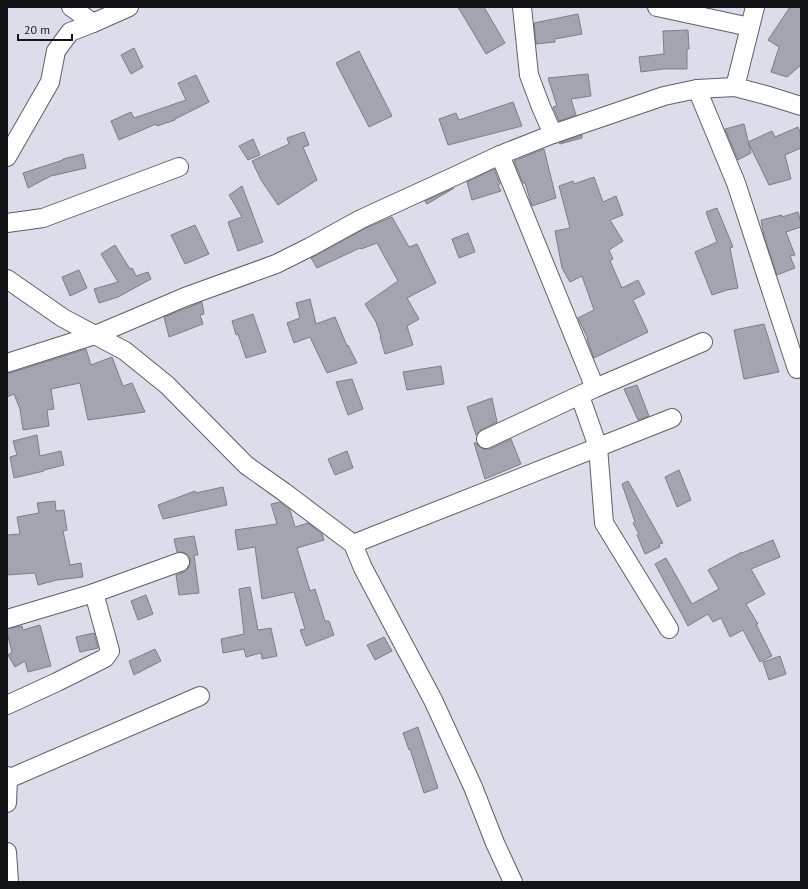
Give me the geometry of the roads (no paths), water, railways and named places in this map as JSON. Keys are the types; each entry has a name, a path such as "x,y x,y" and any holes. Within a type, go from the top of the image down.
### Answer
{"street":[{"path":"71,7 93,23"},
{"path":"7,157 50,82 56,51 70,32 129,7"},
{"path":"522,7 529,75 553,134"},
{"path":"657,7 750,27"},
{"path":"736,87 755,7"},
{"path":"7,363 95,335 185,296 276,264 361,219 500,155 553,134 664,96 697,89 736,87 801,106"},
{"path":"697,89 736,183 797,369"},
{"path":"500,155 588,392 598,447 604,524 669,629"},
{"path":"7,223 43,218 179,167"},
{"path":"7,279 63,318 125,351 167,384 246,465 353,544 363,568 433,700 473,787 495,843 513,882"},
{"path":"486,439 588,392 703,342"},
{"path":"353,544 672,418"},
{"path":"7,619 94,593 180,562"},
{"path":"7,705 105,658 110,651 94,593"},
{"path":"7,803 7,777 200,696"},
{"path":"7,852 9,882"}]}
